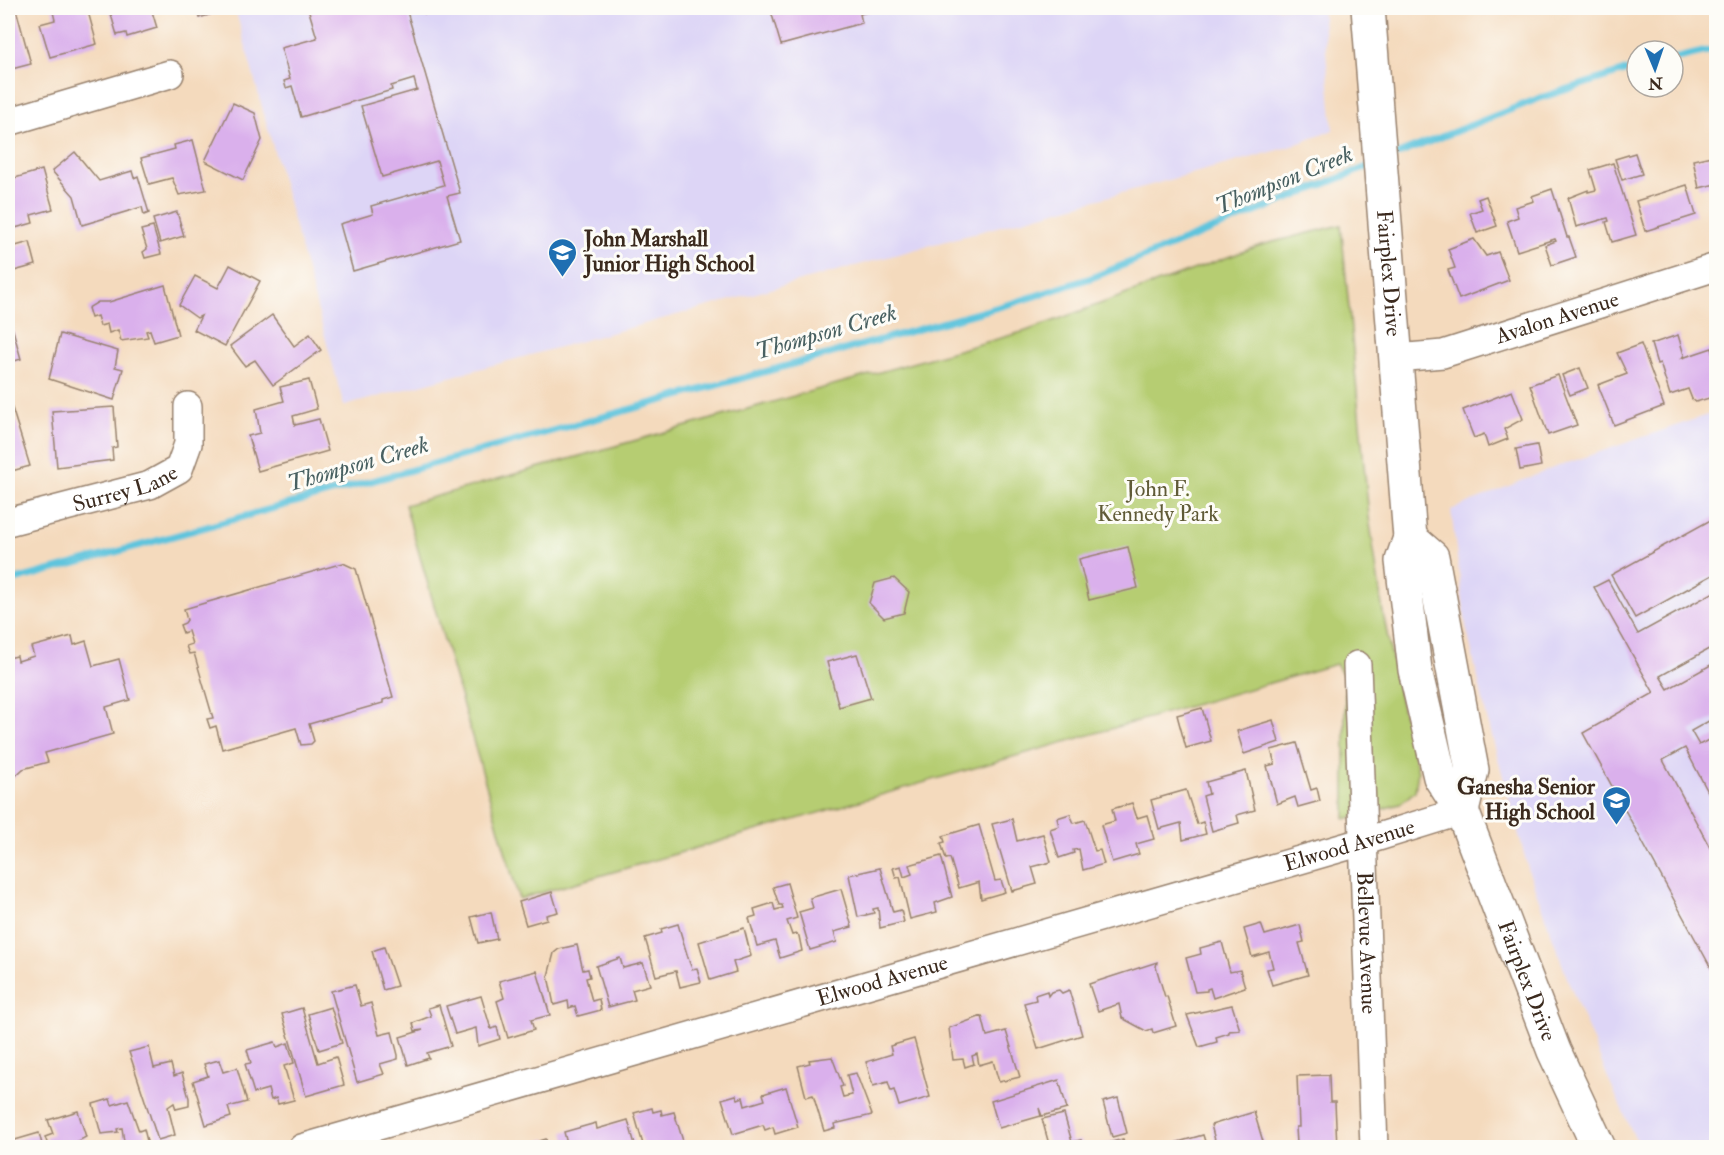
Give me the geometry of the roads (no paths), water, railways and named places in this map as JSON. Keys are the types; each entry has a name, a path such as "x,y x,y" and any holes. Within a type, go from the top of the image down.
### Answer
{"main road":[{"name":"Fairplex Drive","path":"1368,8 1410,538 1402,561 1415,670 1440,777 1462,811 1554,1051 1599,1148"}],"street":[{"path":"8,122 170,74"},
{"name":"Avalon Avenue","path":"1397,358 1443,354 1716,267"},
{"name":"Surrey Lane","path":"8,522 150,485 179,469 188,444 188,406"},
{"name":"Bellevue Avenue","path":"1357,665 1374,1148"},
{"name":"Elwood Avenue","path":"302,1148 1362,842 1462,811"}],"waterway":[{"name":"Thompson Creek","path":"1685,56 1716,49"},
{"name":"Thompson Creek","path":"1388,158 1540,98 1625,71"},
{"name":"Thompson Creek","path":"8,582 1013,303 1091,278 1372,165"}],"place":[{"name":"John Marshall Junior High School","path":"563,278"},
{"name":"Ganesha Senior High School","path":"1616,826"}],"park label":[{"name":"John F. Kennedy Park","path":"1158,502"}]}
